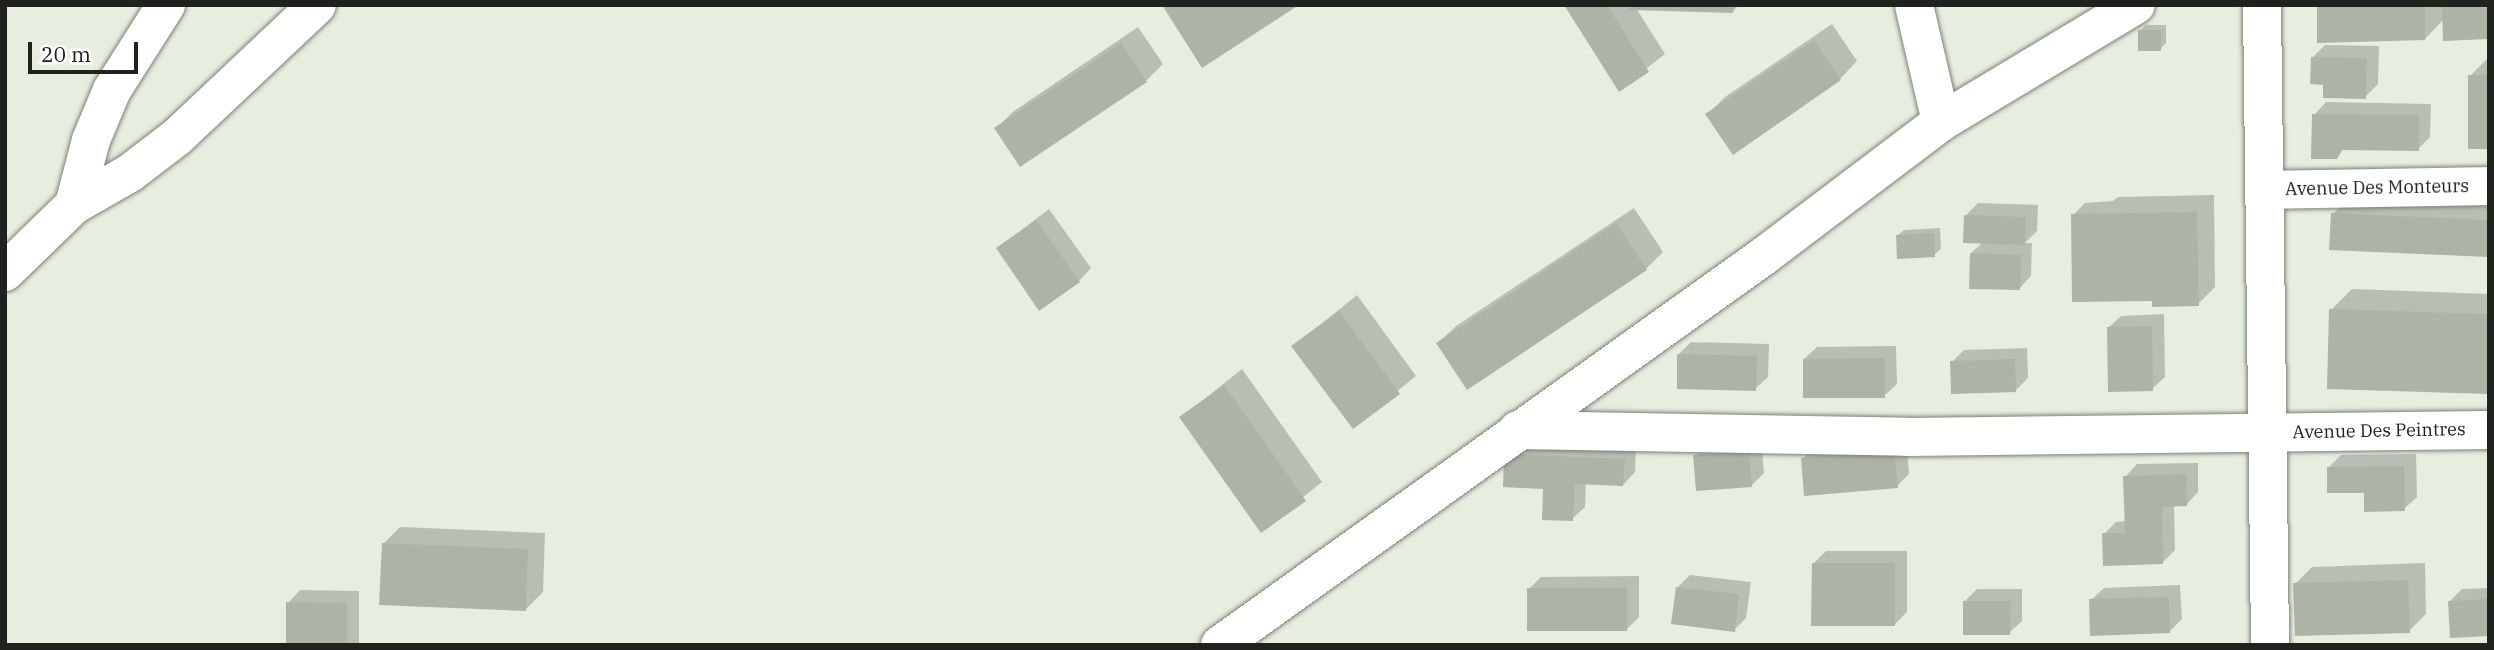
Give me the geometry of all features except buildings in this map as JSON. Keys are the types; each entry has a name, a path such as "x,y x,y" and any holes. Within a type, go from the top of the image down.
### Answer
{"street":[{"path":"74,205 91,140 112,90 166,5"},
{"path":"5,272 74,205 177,138 317,5"},
{"path":"1913,5 1941,122"},
{"path":"1220,645 1764,256 1941,122 2136,5"},
{"path":"2262,5 2270,432 2270,645"},
{"name":"Avenue Des Monteurs","path":"2265,190 2489,186"},
{"name":"Avenue Des Peintres","path":"1518,430 1908,437 2489,430"}]}
